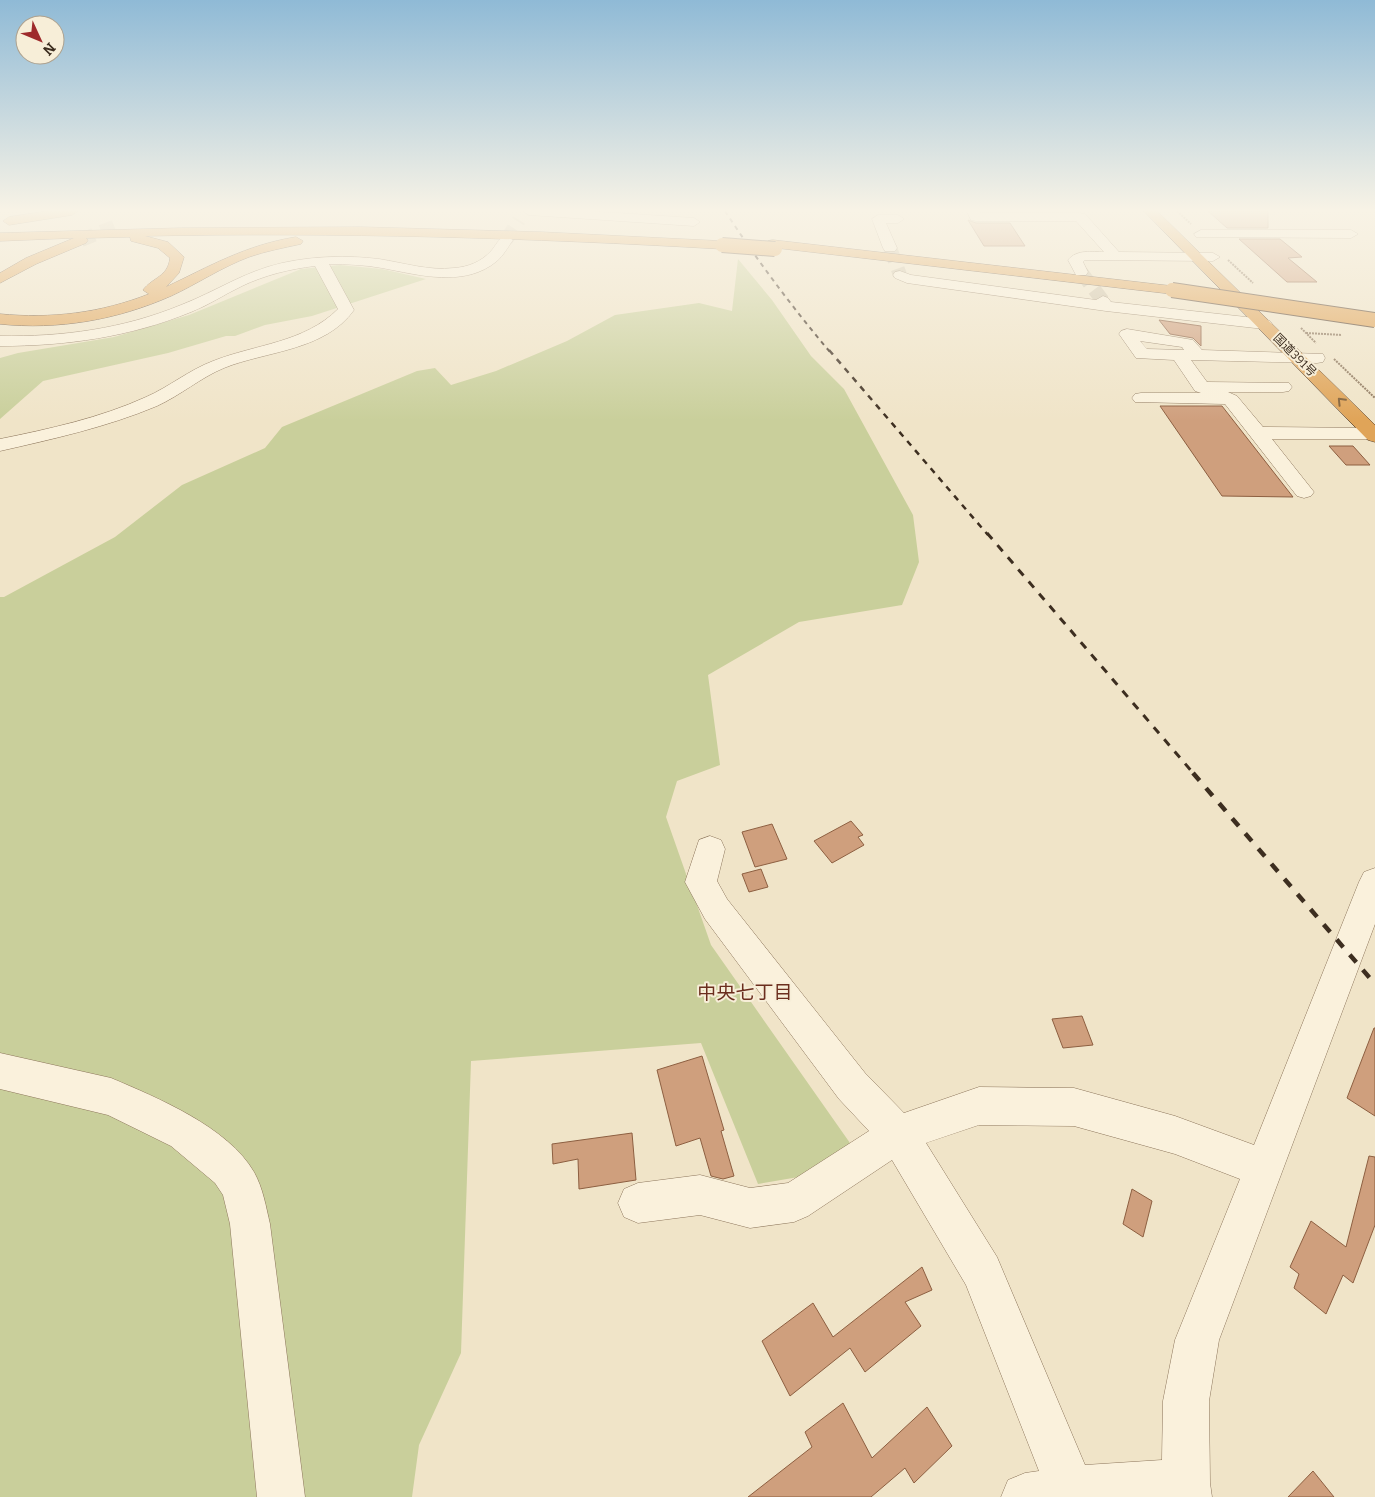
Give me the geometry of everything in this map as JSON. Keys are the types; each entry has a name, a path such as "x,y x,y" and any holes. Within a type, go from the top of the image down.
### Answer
{"highway":[{"path":"0,307 27,313 58,314 112,305 133,298 165,281"},
{"path":"0,319 38,322 62,321 115,311 166,292 188,281"},
{"path":"1075,281 1172,292 1375,322"},
{"name":"国道391号","path":"1226,281 1264,324 1374,435"},
{"name":"国道391号","path":"1231,281 1317,358 1375,415"}],"street":[{"path":"0,341 30,342 73,339 150,321 185,309 240,281"},
{"path":"0,445 89,423 128,410 154,400 218,365 310,336 338,320 346,310 331,281"},
{"path":"922,281 1264,324"},
{"path":"1198,356 1187,343 1127,334 1142,354 1198,356 1317,358"},
{"path":"1178,355 1201,387 1231,400 1304,492"},
{"path":"1201,387 1283,387"},
{"path":"1141,398 1231,400"},
{"path":"1257,433 1374,435"},
{"path":"710,849 701,882 716,909 852,1086 898,1134 982,1272 1071,1490"},
{"path":"1025,1497 1071,1490 1187,1490 1186,1400 1197,1340 1375,882"},
{"path":"0,1071 111,1097 160,1120 184,1133 229,1169 242,1188 250,1224 281,1497"},
{"path":"638,1203 700,1195 750,1208 794,1202 898,1134 980,1106 1074,1107 1174,1134 1264,1168"}],"green space":[{"path":"272,281 420,281 312,316 265,325 235,336 226,336 168,353 43,381 0,419 0,358 18,353 114,337 189,315"},
{"path":"735,281 756,281 772,300 811,356 844,389 913,515 919,562 902,605 799,622 708,675 720,765 677,781 666,817 711,945 850,1143 816,1174 758,1184 701,1043 471,1061 461,1353 419,1445 412,1497 0,1497 0,597 4,597 115,537 182,485 265,448 282,427 417,371 435,368 451,385 496,371 567,341 615,315 699,303 732,311"}],"building":[{"path":"1286,281 1317,282 1287,282"},
{"path":"1159,320 1201,326 1201,346 1193,338 1170,334"},
{"path":"1160,406 1222,406 1293,497 1222,496"},
{"path":"1329,446 1353,446 1370,465 1346,465"},
{"path":"851,821 863,835 858,837 864,845 832,863 814,841"},
{"path":"772,824 787,859 755,867 742,832"},
{"path":"761,869 768,887 749,892 742,874"},
{"path":"1082,1016 1093,1045 1063,1048 1052,1019"},
{"path":"1375,1028 1375,1116 1347,1098"},
{"path":"702,1056 724,1130 721,1131 734,1176 723,1179 711,1176 700,1138 676,1146 657,1070"},
{"path":"632,1133 636,1180 579,1189 578,1159 553,1164 552,1144"},
{"path":"1369,1156 1375,1157 1375,1225 1353,1283 1343,1275 1326,1314 1294,1288 1299,1274 1290,1267 1311,1221 1346,1247"},
{"path":"1132,1189 1152,1201 1143,1237 1123,1224"},
{"path":"922,1267 932,1290 905,1302 921,1326 865,1372 850,1348 790,1396 762,1341 813,1303 833,1337"},
{"path":"843,1403 872,1458 927,1407 952,1446 914,1483 905,1468 871,1497 748,1497 812,1447 805,1432"},
{"path":"1313,1471 1334,1497 1288,1497"}],"tunnel":[{"path":"1088,281 1103,301"}],"railway":[{"path":"774,281 830,352"},
{"path":"829,350 988,535"},
{"path":"987,533 1194,774"},
{"path":"1193,773 1375,984"}],"district":[{"name":"中央七丁目","path":"745,992"}]}
